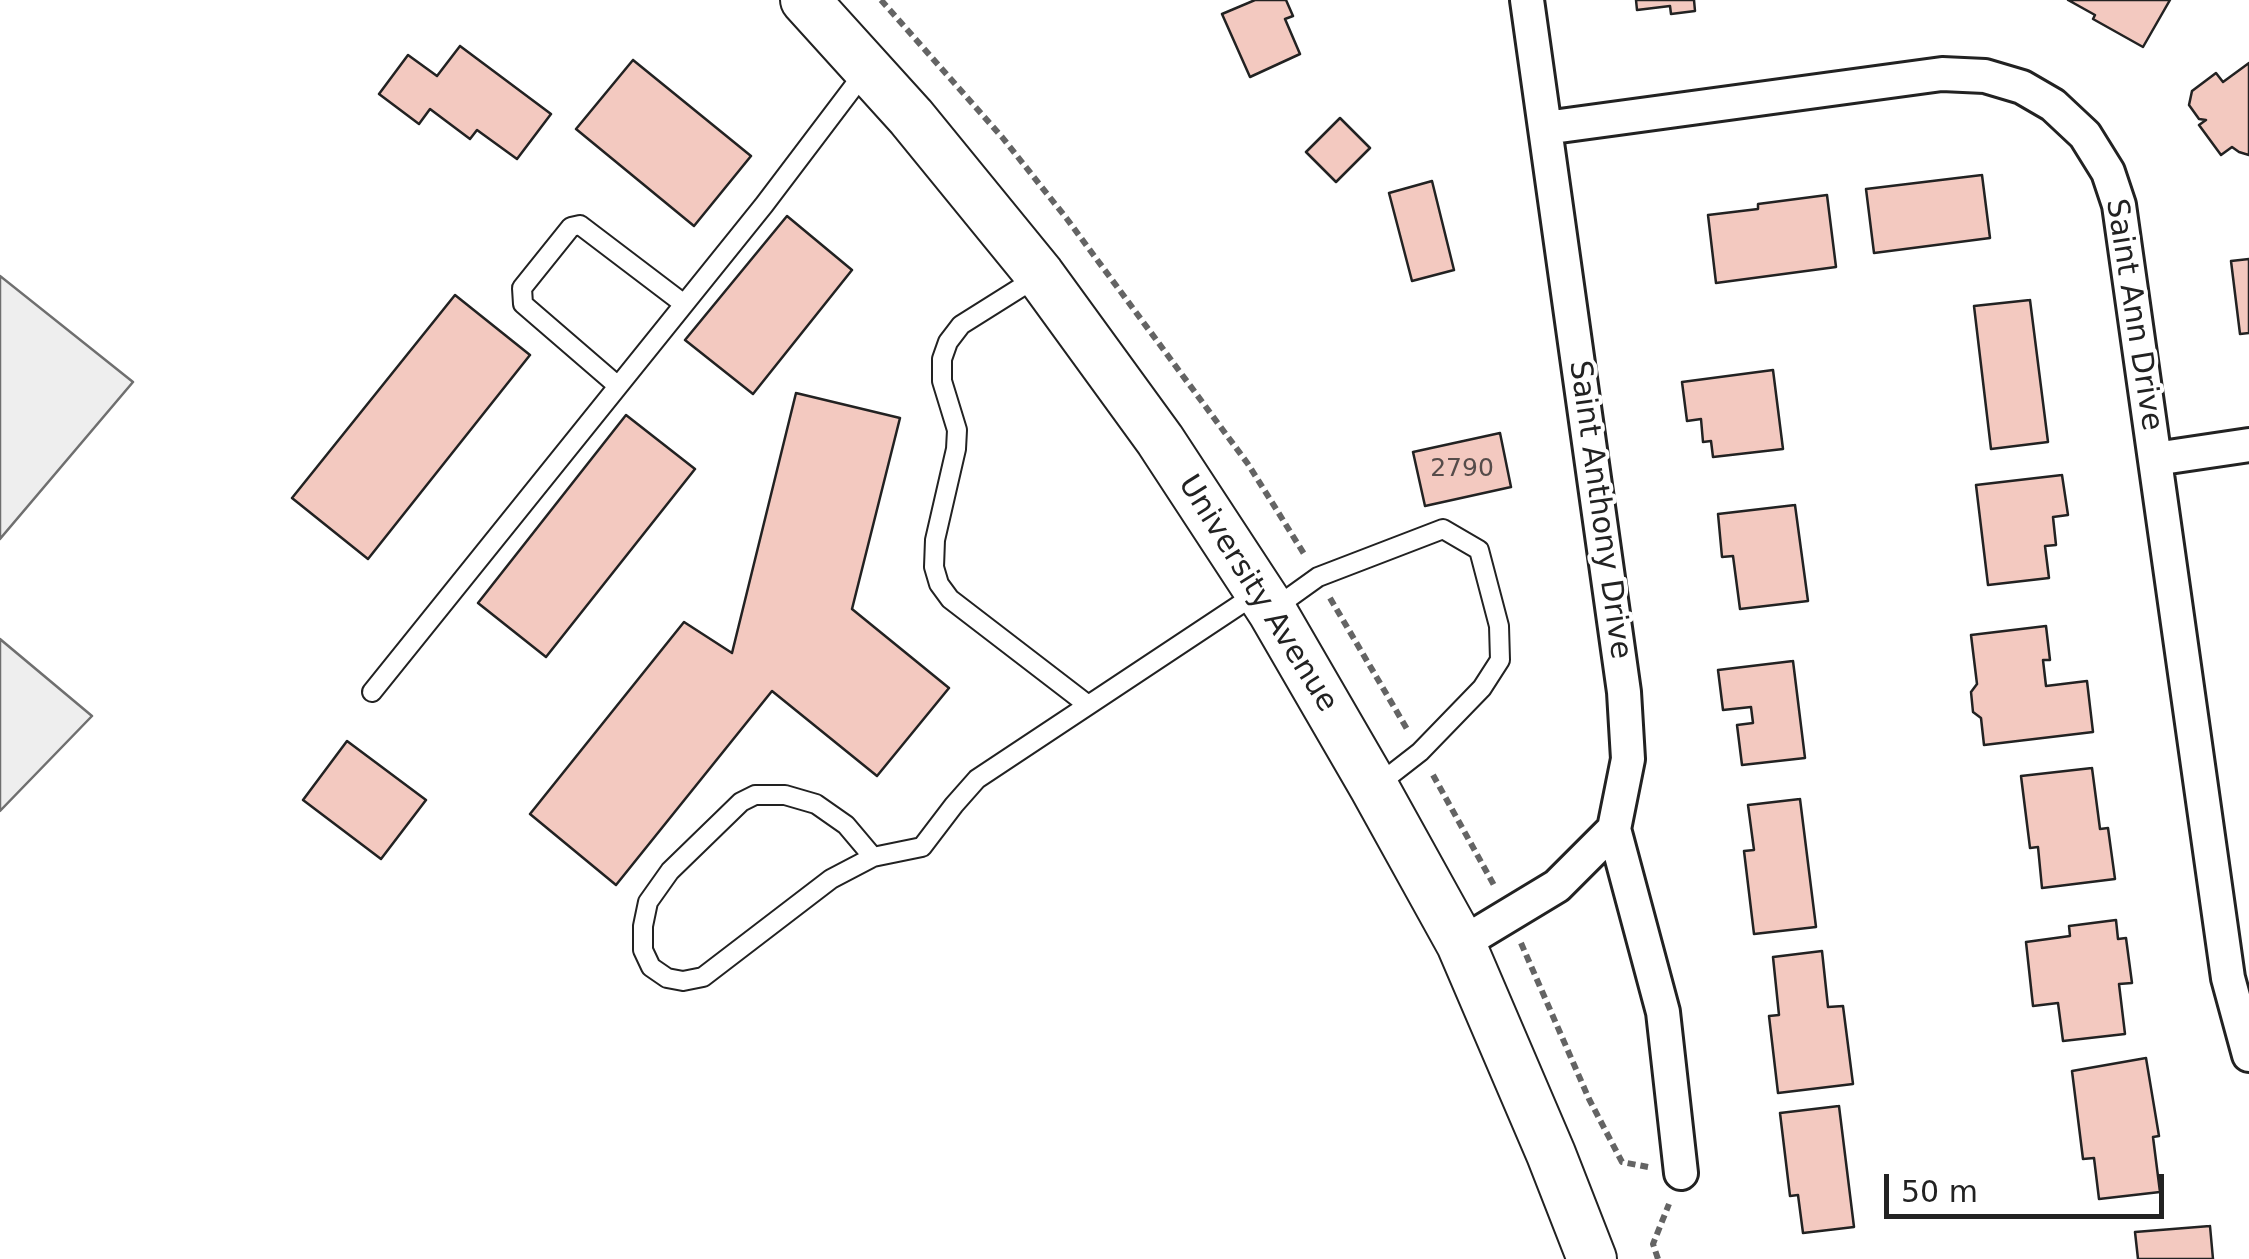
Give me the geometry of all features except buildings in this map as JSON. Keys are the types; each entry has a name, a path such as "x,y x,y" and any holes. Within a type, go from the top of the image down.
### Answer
{"main road":[{"name":"University Avenue","path":"805,0 911,117 1040,275 1160,440 1265,601 1460,944 1592,1259"}],"street":[{"name":"Saint Anthony Drive","path":"1527,0 1624,692 1628,759 1614,828"},
{"name":"Saint Ann Drive","path":"1545,128 1942,74 1985,76 2022,87 2052,105 2085,135 2108,172 2119,205 2228,978 2249,1055"},
{"path":"2155,458 2249,446"},
{"path":"1460,944 1557,886 1614,828"},
{"path":"1614,828 1662,1012 1681,1173"}],"lane":[{"path":"372,692 764,205 867,68"},
{"path":"618,386 524,304 522,288 534,272 571,228 580,225 684,304"},
{"path":"1040,275 961,325 948,342 942,359 942,382 957,430 956,449 934,540 934,567 939,584 950,599 1088,705"},
{"path":"874,857 846,825 816,804 785,795 756,795 741,802 670,871 648,902 642,926 643,950 651,967 667,978 683,982 703,977 832,879 874,857 922,847 977,780 1088,705 1265,601 1443,529 1478,550 1499,626 1500,660 1482,688 1420,752 1374,787"}],"shaded area":[{"path":"0,276 133,382 0,539"},
{"path":"0,639 92,716 0,811"}]}
